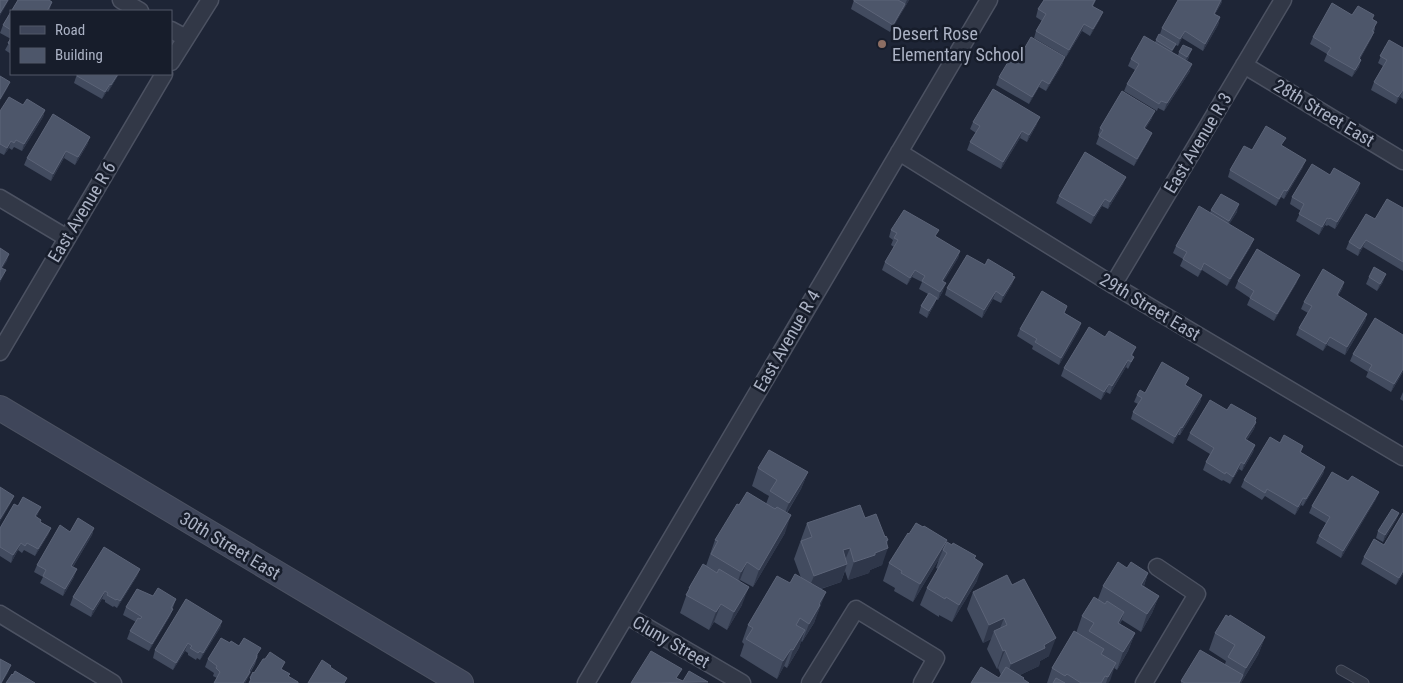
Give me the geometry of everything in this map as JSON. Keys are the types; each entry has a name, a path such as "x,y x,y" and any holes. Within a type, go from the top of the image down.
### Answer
{"street":[{"path":"120,0 138,10"},
{"path":"172,60 210,0"},
{"name":"East Avenue R 4","path":"586,683 989,0"},
{"name":"East Avenue R 3","path":"1113,285 1283,0"},
{"path":"172,31 186,38"},
{"name":"28th Street East","path":"1244,66 1403,161"},
{"name":"East Avenue R 6","path":"0,352 163,75"},
{"name":"29th Street East","path":"899,152 1113,285 1403,457"},
{"path":"0,198 66,238"},
{"name":"30th Street East","path":"0,408 450,680"},
{"path":"1144,683 1198,594 1157,567"},
{"path":"810,683 856,609 936,658 922,683"},
{"path":"0,614 113,683"},
{"name":"Cluny Street","path":"626,616 742,683"}],"lane":[{"path":"1341,670 1364,683"}],"building":[{"path":"0,0 8,0 0,13"},
{"path":"18,0 49,0 52,2 48,10 12,10"},
{"path":"854,0 898,0 905,4 893,25"},
{"path":"1044,0 1095,0 1092,6 1103,12 1093,29 1084,24 1069,50 1036,31 1046,14 1038,9"},
{"path":"1178,0 1221,0 1214,14 1220,17 1205,44 1185,31 1180,39 1162,28"},
{"path":"1332,3 1352,15 1358,6 1374,15 1372,19 1377,22 1355,70 1327,54 1331,48 1313,37"},
{"path":"10,14 10,29 3,25"},
{"path":"1159,34 1176,44 1172,50 1156,40"},
{"path":"1144,36 1192,64 1167,103 1161,101 1159,104 1127,84 1139,64 1131,59"},
{"path":"1031,37 1065,57 1049,84 1042,80 1032,97 999,77 1014,52 1020,56"},
{"path":"1389,40 1403,48 1403,90 1398,97 1374,82 1387,60 1380,56"},
{"path":"1183,45 1192,49 1187,57 1179,52"},
{"path":"78,75 117,75 105,92"},
{"path":"0,76 10,82 0,99"},
{"path":"993,89 1040,117 1029,135 1022,131 1003,162 970,142 980,126 973,122"},
{"path":"1122,91 1155,111 1144,128 1152,133 1137,159 1099,136 1103,130 1100,128"},
{"path":"9,97 23,105 27,99 45,110 24,144 16,140 14,143 11,141 7,148 0,144 0,111"},
{"path":"53,114 90,137 78,157 66,151 53,174 27,158"},
{"path":"1266,126 1286,138 1281,145 1306,160 1287,191 1284,190 1279,199 1230,170 1244,146 1252,150"},
{"path":"1085,152 1126,177 1110,202 1105,199 1094,216 1059,196"},
{"path":"1312,164 1330,175 1334,168 1360,183 1337,222 1327,218 1322,227 1299,214 1304,204 1292,197"},
{"path":"1221,194 1239,204 1229,221 1211,210"},
{"path":"1387,199 1403,208 1403,262 1366,240 1360,249 1349,242 1366,214 1375,219"},
{"path":"1199,206 1254,239 1230,279 1204,263 1201,270 1183,259 1187,252 1176,246"},
{"path":"904,210 939,230 935,236 960,251 942,281 946,283 940,292 922,281 925,276 915,270 910,278 885,262 898,240 894,238 897,233 891,230"},
{"path":"0,248 9,254 1,268 6,270 0,280"},
{"path":"1257,249 1300,275 1277,314 1250,298 1254,291 1238,281"},
{"path":"967,255 985,265 988,259 1015,277 1003,296 996,291 984,310 947,288"},
{"path":"1374,267 1386,274 1380,284 1369,277"},
{"path":"1323,269 1344,282 1337,295 1367,314 1347,347 1330,337 1326,344 1299,328 1312,306 1304,302"},
{"path":"1042,291 1067,306 1064,313 1081,323 1061,358 1035,342 1037,339 1020,329"},
{"path":"929,293 937,298 929,311 921,306"},
{"path":"1375,318 1403,335 1403,369 1394,384 1369,370 1372,365 1353,354"},
{"path":"1089,327 1105,337 1109,331 1136,347 1131,355 1134,357 1131,362 1128,360 1112,386 1109,384 1104,392 1064,368"},
{"path":"1162,362 1189,378 1185,385 1202,395 1175,437 1133,412 1142,398 1137,395 1140,390 1145,393"},
{"path":"1210,400 1227,410 1231,404 1256,418 1256,422 1245,439 1255,445 1244,464 1241,462 1233,477 1206,462 1214,448 1190,433"},
{"path":"1284,435 1303,446 1300,452 1325,467 1306,499 1303,498 1298,507 1267,489 1265,493 1244,480 1270,437 1280,443"},
{"path":"769,450 808,472 789,503 770,491 777,480 758,468"},
{"path":"1332,472 1348,481 1352,476 1379,492 1343,551 1319,536 1330,517 1312,506"},
{"path":"0,487 14,496 0,519"},
{"path":"747,492 775,509 777,507 791,515 759,570 747,562 741,572 711,554 718,541 715,540 737,504 739,505"},
{"path":"23,497 41,507 35,516 41,520 40,522 51,528 38,549 27,543 25,546 21,543 13,555 0,547 0,528 14,504 18,506"},
{"path":"860,505 865,518 876,514 888,540 886,541 888,548 875,553 875,555 854,562 850,548 843,550 847,564 814,576 801,541 812,537 807,523"},
{"path":"1392,509 1399,513 1385,535 1378,531"},
{"path":"1403,513 1403,571 1399,578 1364,557 1374,539 1384,545"},
{"path":"78,518 94,528 71,566 77,569 65,589 43,576 46,570 37,565 60,525 70,532"},
{"path":"916,523 947,540 920,584 901,573 902,571 889,563"},
{"path":"947,542 952,545 953,543 976,556 974,558 983,564 959,605 927,588 947,553 943,550"},
{"path":"104,547 140,569 120,601 107,595 108,593 105,591 93,610 73,597"},
{"path":"1118,562 1127,568 1131,562 1148,573 1141,585 1159,596 1147,614 1103,586"},
{"path":"703,564 717,573 719,569 749,587 734,612 721,604 716,612 686,595"},
{"path":"795,574 826,592 809,624 800,618 796,625 805,630 793,650 791,649 783,661 746,639 753,628 748,625 777,576 790,583"},
{"path":"1007,575 1012,585 1024,579 1056,638 1044,645 1045,648 1011,664 994,631 1007,625 1004,618 989,625 973,592"},
{"path":"158,588 176,599 171,608 173,609 152,644 130,631 138,618 142,617 126,607 137,589 153,596"},
{"path":"1094,597 1105,604 1107,601 1124,612 1118,623 1135,633 1123,652 1089,631 1094,623 1082,616"},
{"path":"186,599 222,621 203,653 200,651 198,653 190,648 192,646 188,643 176,663 155,650"},
{"path":"1226,615 1229,617 1230,615 1265,637 1246,668 1228,657 1235,645 1215,633"},
{"path":"1074,631 1104,649 1101,654 1116,663 1108,677 1105,676 1101,683 1081,683 1067,674 1065,676 1052,668"},
{"path":"221,638 239,646 244,638 261,648 243,683 214,683 220,672 216,668 217,666 208,659"},
{"path":"1200,650 1243,675 1239,683 1185,683 1181,681"},
{"path":"651,651 682,669 676,678 683,681 689,671 708,682 631,683"},
{"path":"270,652 285,662 281,669 290,674 288,676 298,683 249,683 253,672"},
{"path":"0,659 11,665 1,683 0,683"},
{"path":"322,660 347,678 344,683 308,683"},
{"path":"981,667 999,678 1006,667 1029,683 971,683"},
{"path":"15,671 35,683 6,683"},
{"path":"1056,678 1065,683 1053,683"}],"place":[{"name":"Desert Rose Elementary School","path":"882,44"}]}
